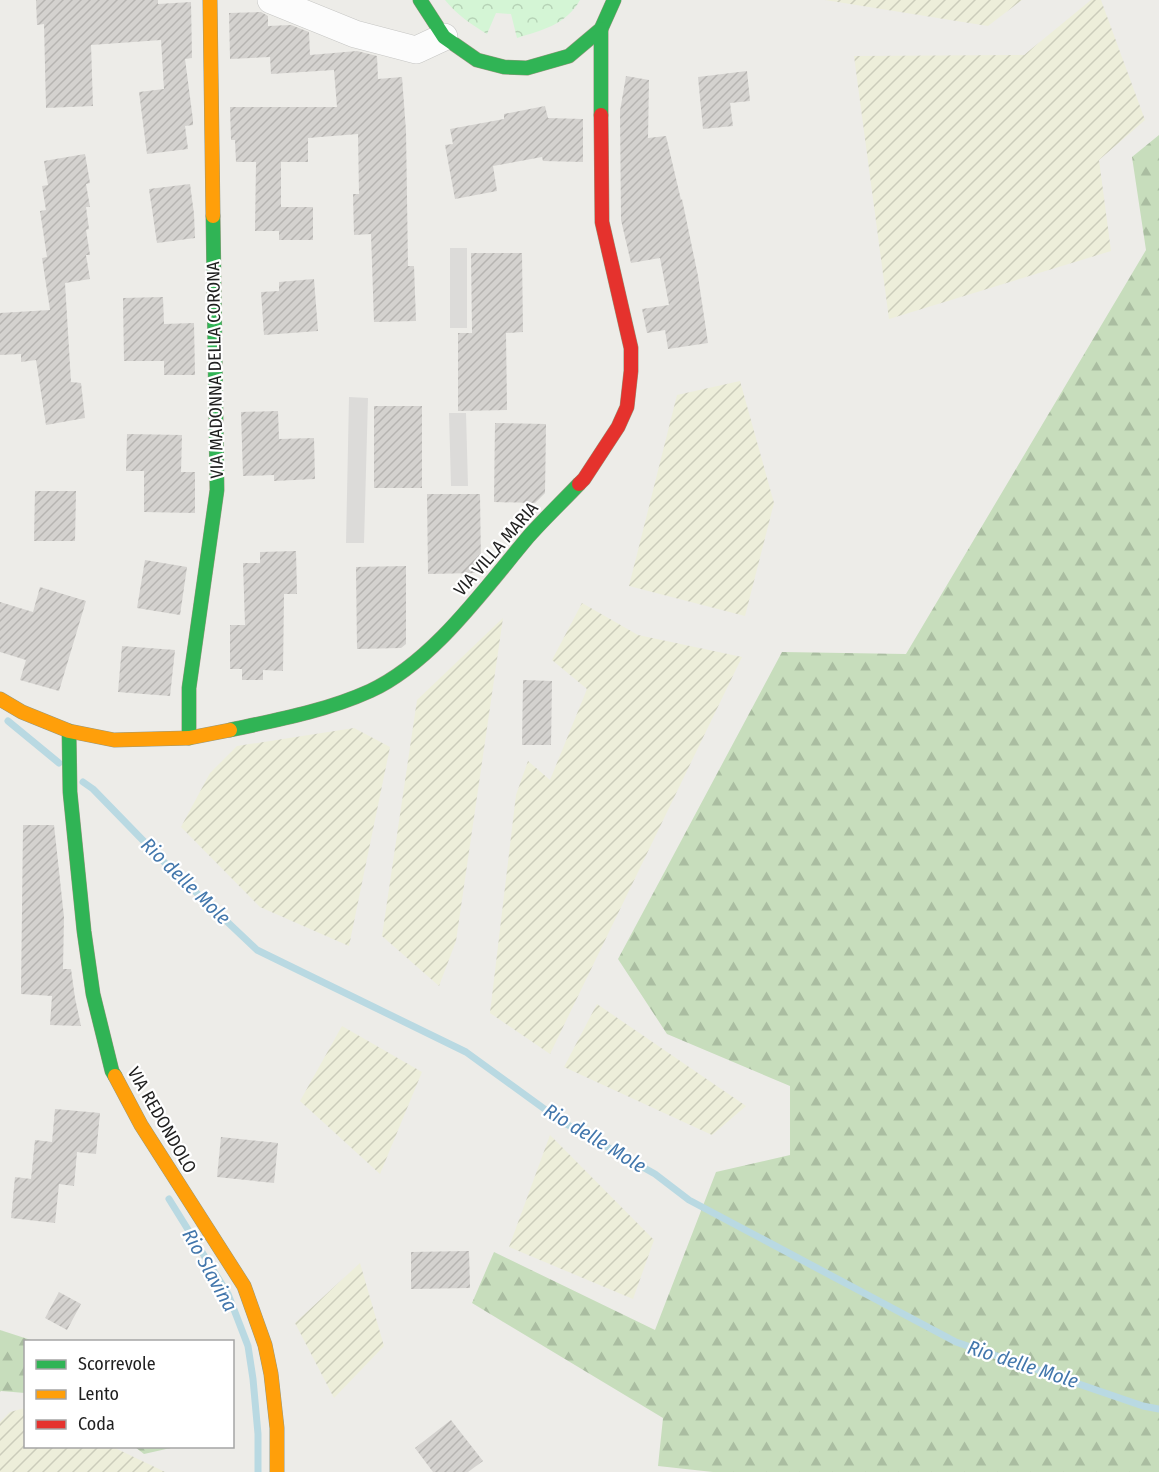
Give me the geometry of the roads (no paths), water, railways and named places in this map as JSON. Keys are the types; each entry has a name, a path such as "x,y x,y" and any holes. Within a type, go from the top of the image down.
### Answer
{"street":[{"name":"VIA MADONNA DELLA CORONA","path":"189,738 189,688 217,490 210,0"},
{"path":"271,0 355,34 416,50 444,37"},
{"path":"420,0 444,37 477,60 504,67 527,68 569,56 601,29 615,0"},
{"name":"VIA VILLA MARIA","path":"0,699 21,712 69,731 114,740 189,738 333,706 372,690 400,673 423,655 491,583 530,536 584,478 618,427 627,407 632,371 632,348 602,222 601,29"},
{"name":"VIA REDONDOLO","path":"69,731 70,792 84,931 93,994 112,1071 141,1125 244,1286 265,1345 271,1374 277,1428 277,1472"}],"waterway":[{"name":"Rio delle Mole","path":"8,721 59,763"},
{"name":"Rio delle Mole","path":"83,782 93,789 164,862 257,950 466,1052 561,1121 655,1174 689,1200 956,1342 1143,1406 1159,1409"},
{"name":"Rio Slavina","path":"169,1199 228,1294 248,1346 258,1434 258,1472"}]}
